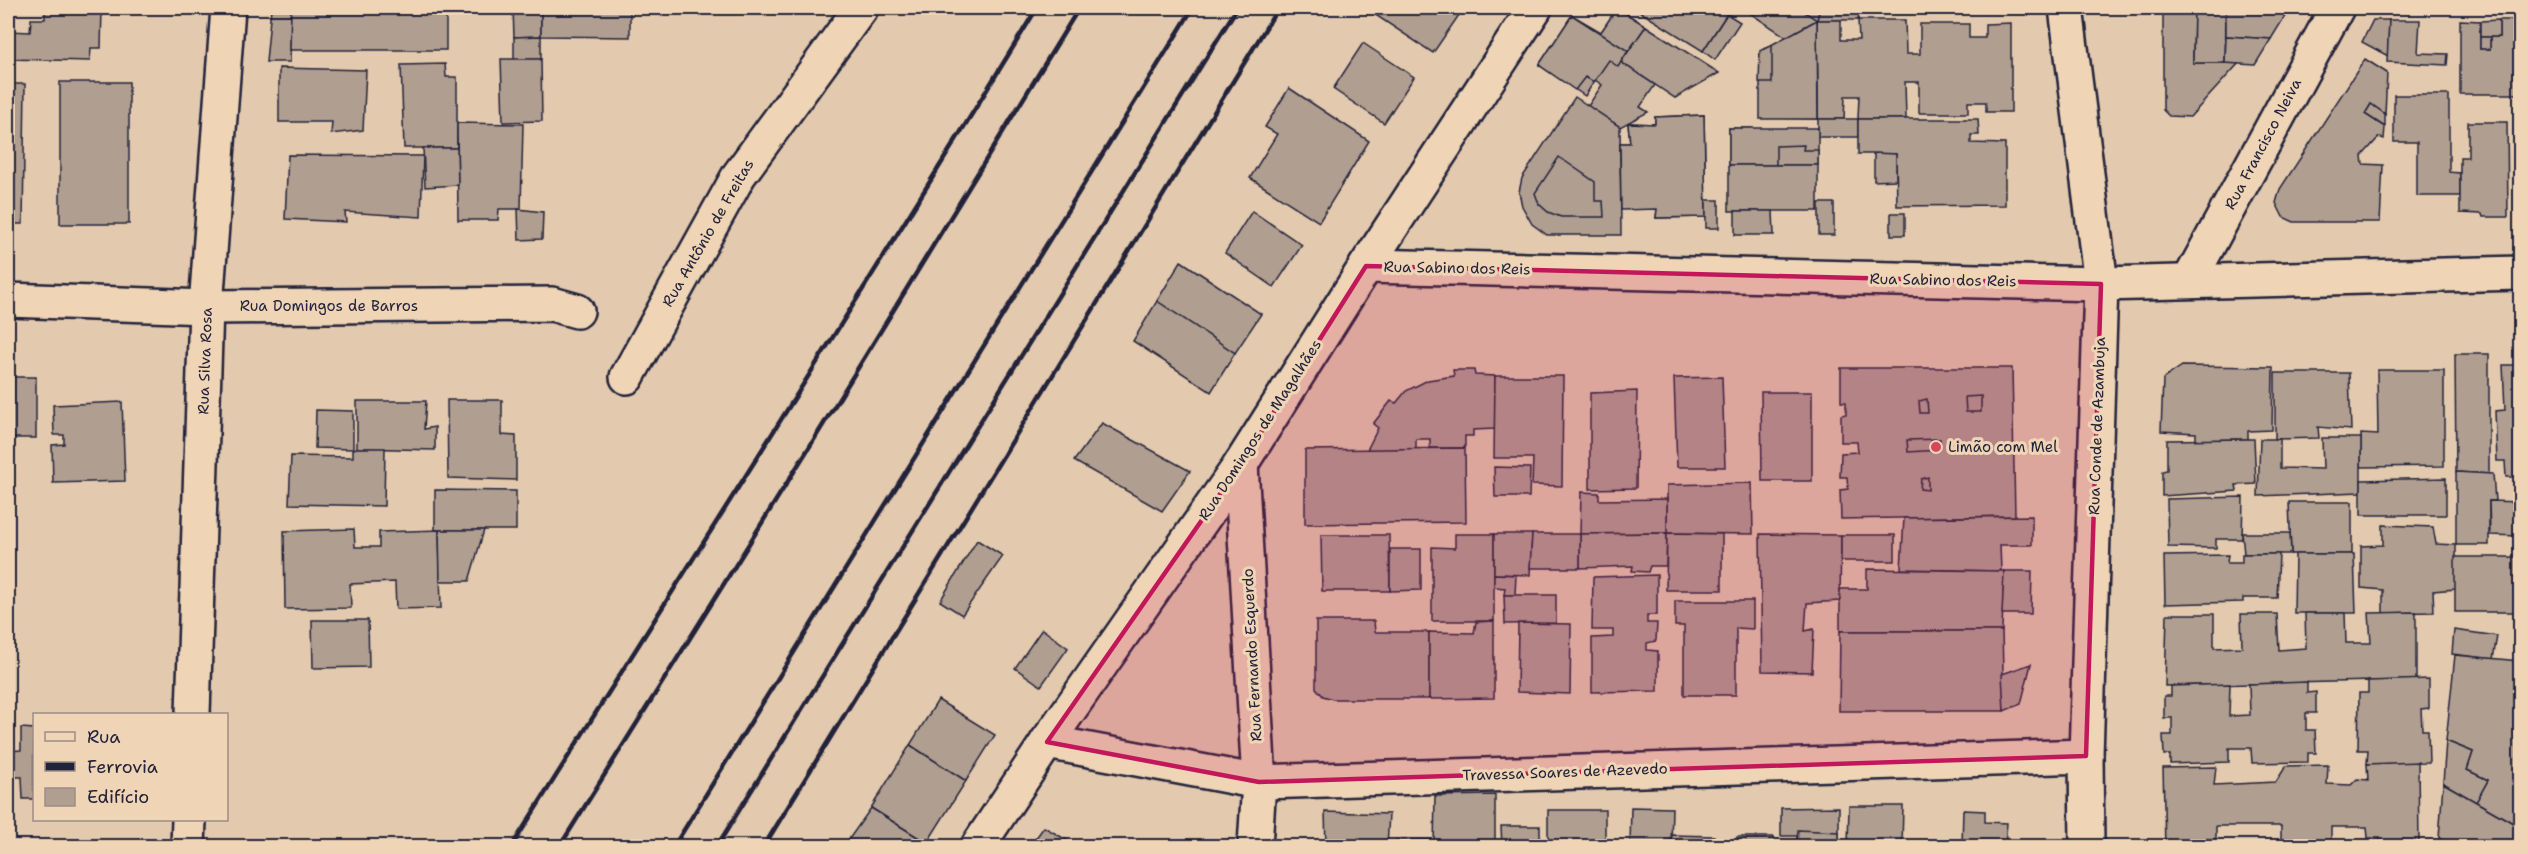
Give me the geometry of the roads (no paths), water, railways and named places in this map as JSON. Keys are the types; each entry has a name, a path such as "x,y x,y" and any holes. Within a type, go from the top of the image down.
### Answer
{"street":[{"name":"Rua Silva Rosa","path":"193,713 206,307 228,8"},
{"name":"Rua Antônio de Freitas","path":"627,377 739,175 861,8"},
{"name":"Rua Domingos de Magalhães","path":"978,846 1047,742 1240,464 1535,8"},
{"name":"Rua Conde de Azambuja","path":"2066,8 2101,284 2086,756 2087,846"},
{"name":"Rua Francisco Neiva","path":"2190,281 2337,8"},
{"name":"Rua Sabino dos Reis","path":"1366,266 2101,284 2520,273"},
{"name":"Rua Domingos de Barros","path":"8,300 206,307 552,304 577,311"},
{"name":"Rua Fernando Esquerdo","path":"1240,464 1259,782 1255,846"},
{"name":"Travessa Soares de Azevedo","path":"1047,742 1259,782 2086,756"},
{"path":"188,846 189,821"}],"railway":[{"path":"512,846 842,323 1037,8"},
{"path":"560,846 815,438 1079,8"},
{"path":"674,846 1193,8"},
{"path":"717,846 1237,8"},
{"path":"764,846 1278,8"}],"place":[{"name":"Limão com Mel","path":"1936,447"}]}
